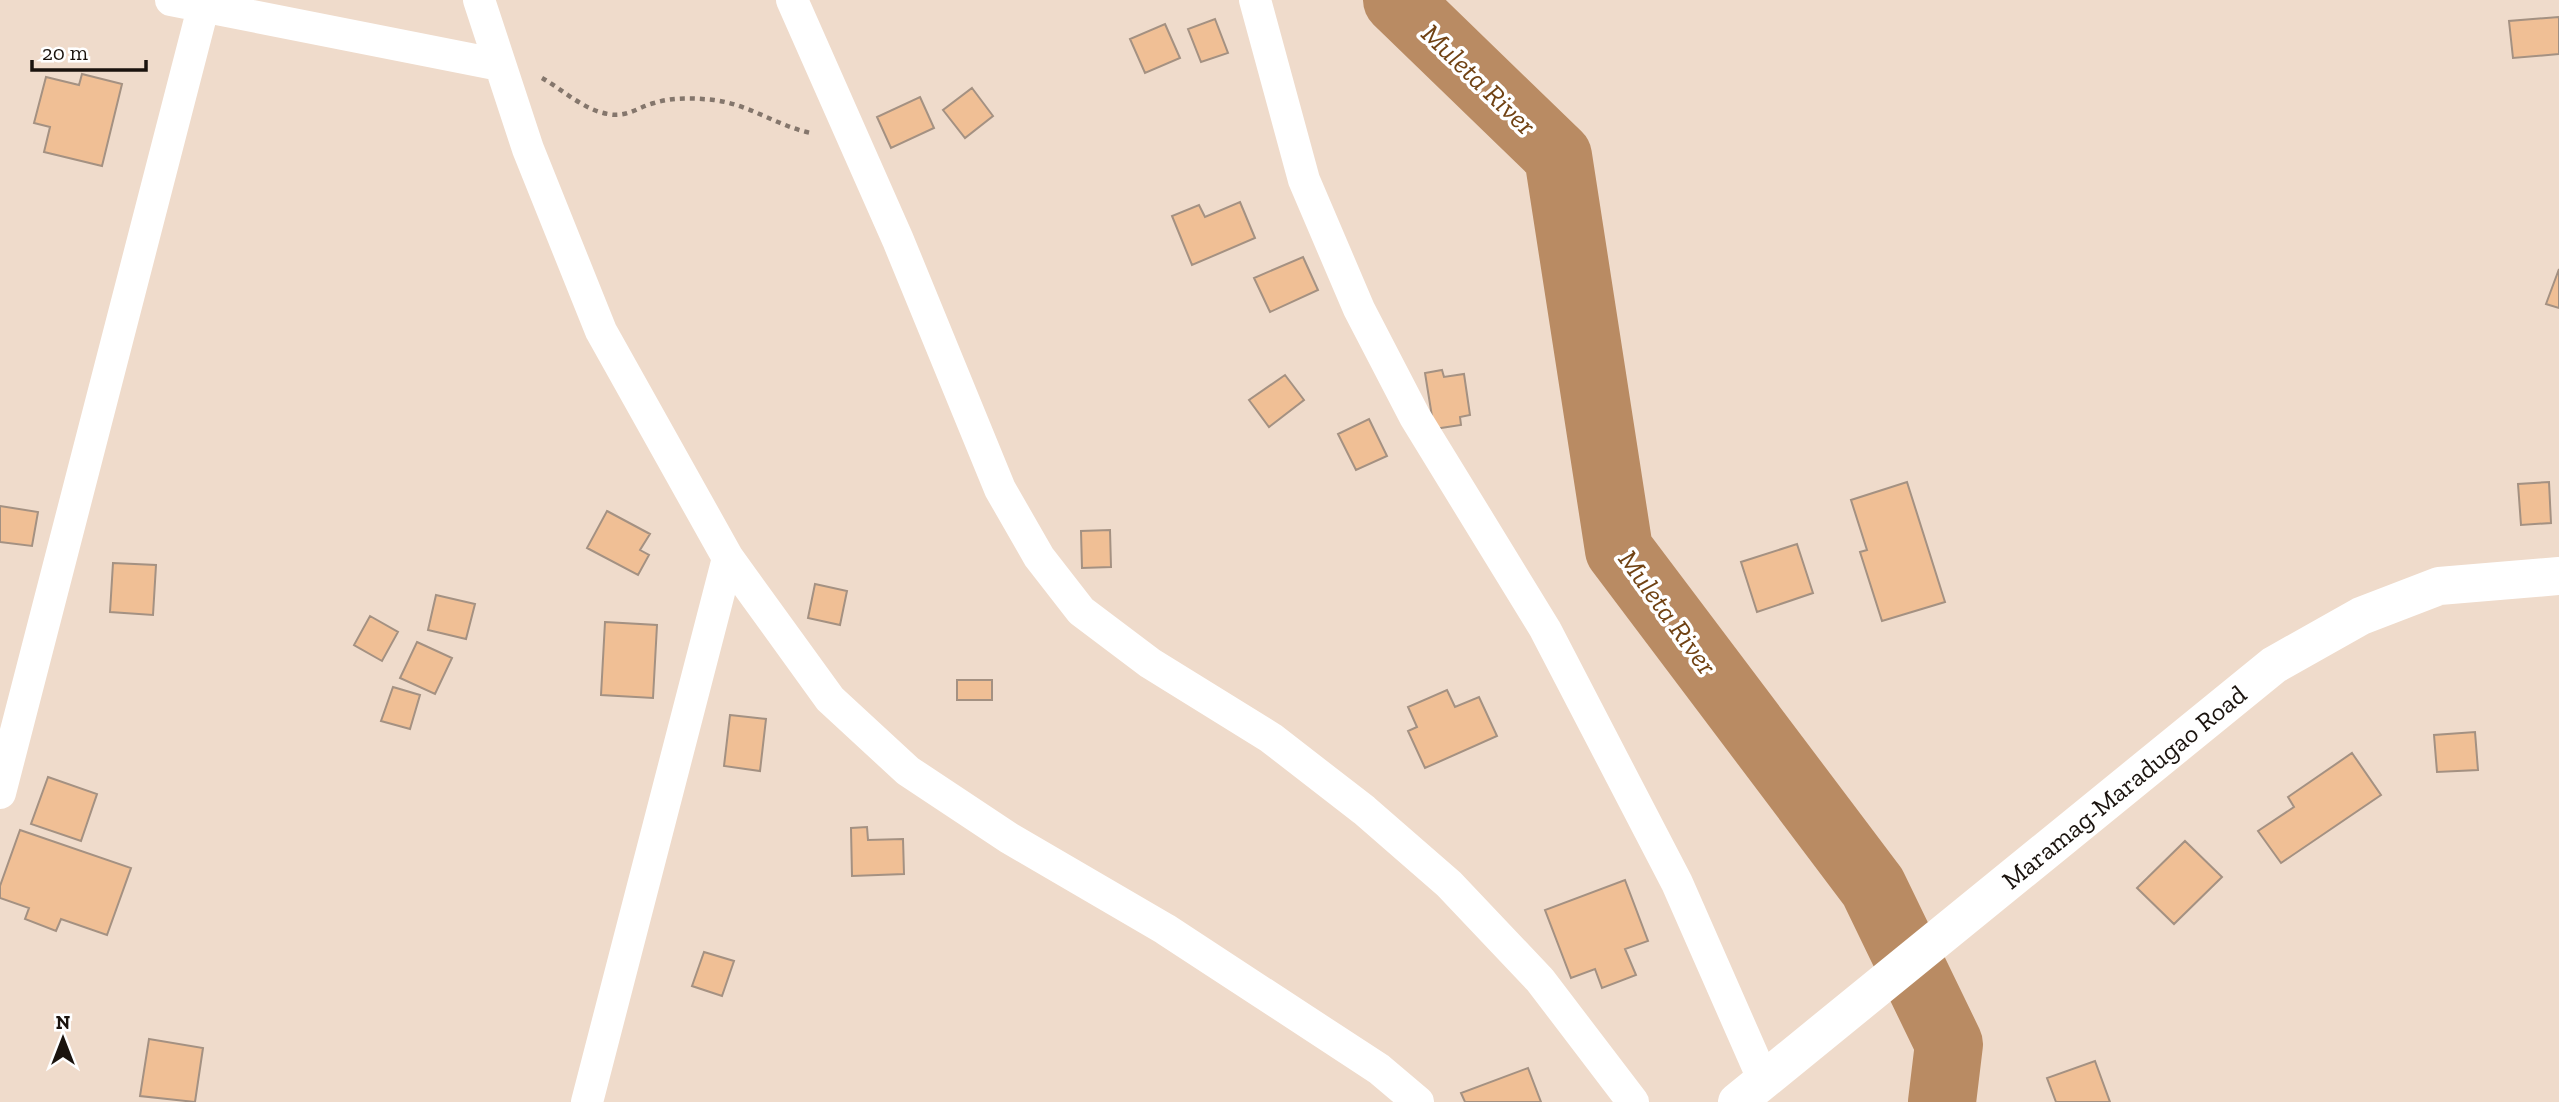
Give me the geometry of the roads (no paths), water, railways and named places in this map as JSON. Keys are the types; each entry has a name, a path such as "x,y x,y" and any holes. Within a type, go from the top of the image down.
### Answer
{"main road":[{"name":"Maramag-Maradugao Road","path":"1751,1091 2274,665 2361,616 2440,586 2559,576"}],"street":[{"path":"171,0 500,65"},
{"path":"479,0 564,245 601,331 728,558 830,699 908,771 1009,838 1176,937 1379,1069 1418,1102"},
{"path":"792,0 898,240 1000,489 1038,557 1080,611 1150,663 1271,738 1364,810 1449,884 1540,980 1633,1102"},
{"path":"1255,0 1304,180 1359,309 1415,418 1545,629 1677,883 1751,1091"},
{"path":"0,793 203,8"},
{"path":"587,1102 728,558"}],"waterway":[{"name":"Muleta River","path":"1397,0 1558,156 1619,550 1873,887 1949,1044 1942,1102"}]}
